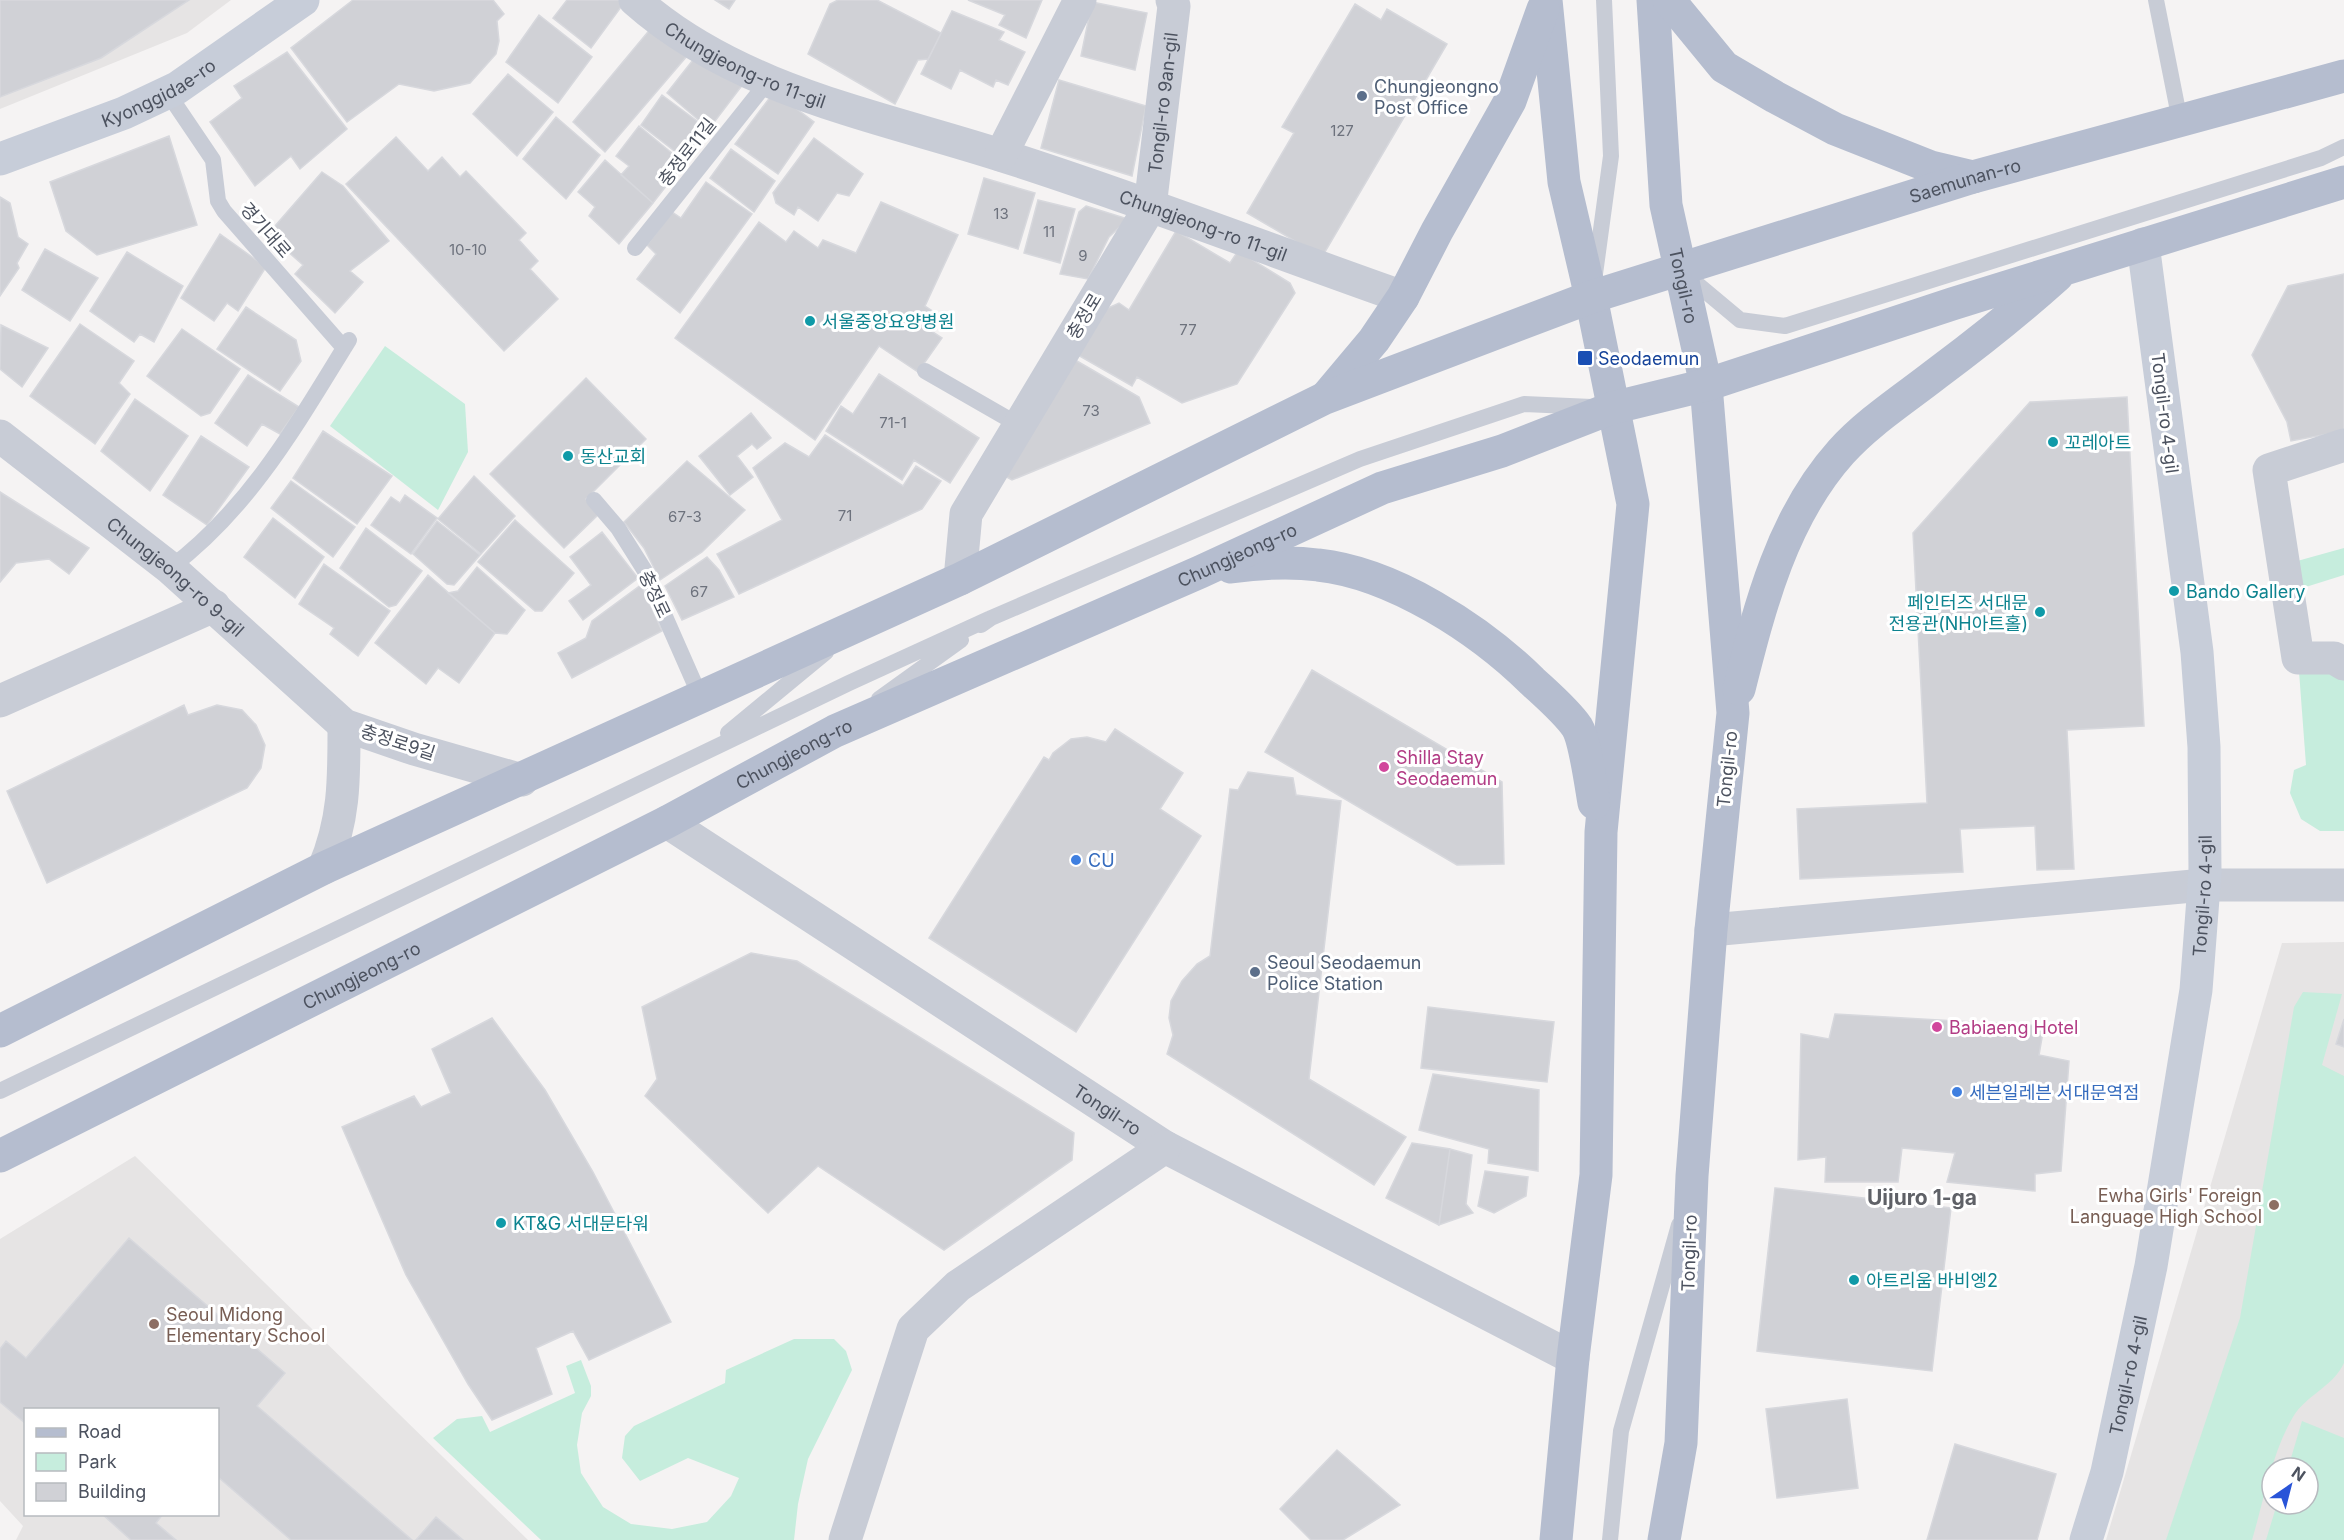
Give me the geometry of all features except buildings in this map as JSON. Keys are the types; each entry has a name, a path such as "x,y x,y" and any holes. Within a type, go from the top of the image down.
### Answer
{"main road":[{"name":"Tongil-ro","path":"1653,0 1666,205 1706,385 1733,713 1711,930 1692,1176 1681,1443 1669,1538"},
{"path":"1669,0 1724,67 1775,97 1835,129 1930,166 1973,177"},
{"path":"1546,1 1564,182 1591,297 1633,504 1601,832 1596,1175 1573,1358 1556,1540"},
{"path":"1325,398 1374,340 1403,297 1510,101 1546,1"},
{"name":"Saemunan-ro","path":"1591,297 1681,271 1973,177 2344,76"},
{"path":"1612,408 1706,385 2143,244 2344,182"},
{"path":"1733,713 1758,612 1775,562 1816,486 1833,462 1877,419 2000,326 2065,269"},
{"path":"0,1031 324,867 522,780 700,696 960,579 1325,398 1591,297"},
{"name":"Chungjeong-ro","path":"0,1156 667,822 835,731 1200,572 1382,488 1502,451 1612,408"},
{"path":"1200,572 1267,562 1320,565 1361,575 1409,594 1461,624 1517,666 1577,728 1601,832"}],"street":[{"name":"Kyonggidae-ro","path":"0,159 124,113 168,92 303,0"},
{"name":"Chungjeong-ro 11-gil","path":"635,0 657,20 687,39 769,80 832,105 1001,155 1403,297"},
{"path":"1001,155 1080,0"},
{"name":"Tongil-ro 9an-gil","path":"1150,207 1174,6 1172,0"},
{"name":"충정로","path":"960,579 966,514 1150,207"},
{"name":"Tongil-ro 4-gil","path":"2086,1540 2107,1472 2151,1266 2196,990 2204,885 2204,747 2197,652 2143,244"},
{"name":"Chungjeong-ro 9-gil","path":"0,436 171,568 344,725"},
{"path":"2344,445 2269,470 2298,658 2334,658 2344,664"},
{"path":"0,701 214,606"},
{"name":"충정로9길","path":"324,867 339,830 344,725 414,749 522,780"},
{"name":"Tongil-ro","path":"667,822 1165,1147 1573,1358"},
{"path":"1711,930 2204,885 2344,885"},
{"path":"845,1540 913,1329 958,1286 1165,1147"}],"lane":[{"path":"1591,297 1611,156 1604,0"},
{"path":"2156,0 2180,121"},
{"name":"충정로11길","path":"635,248 769,80"},
{"name":"경기대로","path":"168,92 213,160 218,201 224,212 346,344 271,465 214,530 171,568"},
{"path":"1681,271 1740,320 1785,326 2322,158 2344,147"},
{"path":"925,371 1019,425"},
{"path":"0,1091 707,750 991,618 1360,459 1524,404 1612,408"},
{"name":"충정로","path":"594,500 618,528 645,571 700,696"},
{"path":"835,731 991,618"},
{"path":"707,750 859,625"},
{"path":"1611,1540 1621,1431 1692,1176"}],"shaded area":[{"path":"0,0 231,0 187,33 0,109"},
{"name":"Ewha Girls' Foreign Language High School","path":"2344,942 2344,1540 2106,1540 2282,943"},
{"name":"Seoul Midong Elementary School","path":"135,1156 528,1540 16,1540 23,1526 0,1501 0,1239"}],"green space":[{"path":"385,346 465,404 468,452 438,510 330,426"},
{"path":"2344,548 2344,575 2293,591 2290,563"},
{"path":"2298,658 2344,664 2344,831 2320,831 2301,819 2290,793 2294,770 2306,765"},
{"path":"2303,992 2342,994 2322,1065 2344,1076 2344,1363 2333,1378 2298,1409 2276,1456 2260,1456 2260,1511 2252,1540 2166,1540 2240,1318 2294,1007"},
{"path":"794,1339 834,1339 846,1351 852,1370 808,1459 798,1504 794,1540 541,1540 433,1438 457,1419 482,1416 490,1432 575,1393 566,1366 581,1360 591,1386 591,1396 582,1413 577,1445 581,1473 603,1507 631,1524 672,1529 707,1522 731,1496 739,1478 688,1458 640,1481 622,1458 625,1436 634,1426 725,1383 726,1370"},
{"path":"2302,1421 2344,1438 2344,1540 2266,1540 2273,1516 2320,1516 2320,1456 2292,1456"}],"place":[{"name":"Chungjeongno Post Office","path":"1362,96"},
{"name":"서울중앙요양병원","path":"810,321"},
{"name":"Seodaemun","path":"1585,358"},
{"name":"꼬레아트","path":"2053,442"},
{"name":"동산교회","path":"568,456"},
{"name":"Bando Gallery","path":"2174,591"},
{"name":"페인터즈 서대문 전용관(NH아트홀)","path":"2040,612"},
{"name":"Shilla Stay Seodaemun","path":"1384,767"},
{"name":"CU","path":"1076,860"},
{"name":"Seoul Seodaemun Police Station","path":"1255,972"},
{"name":"Babiaeng Hotel","path":"1937,1027"},
{"name":"세븐일레븐 서대문역점","path":"1957,1092"},
{"name":"Ewha Girls' Foreign Language High School","path":"2274,1205"},
{"name":"KT&G 서대문타워","path":"501,1223"},
{"name":"아트리움 바비엥2","path":"1854,1280"},
{"name":"Seoul Midong Elementary School","path":"154,1324"}],"district":[{"name":"Uijuro 1-ga","path":"1922,1197"}]}
